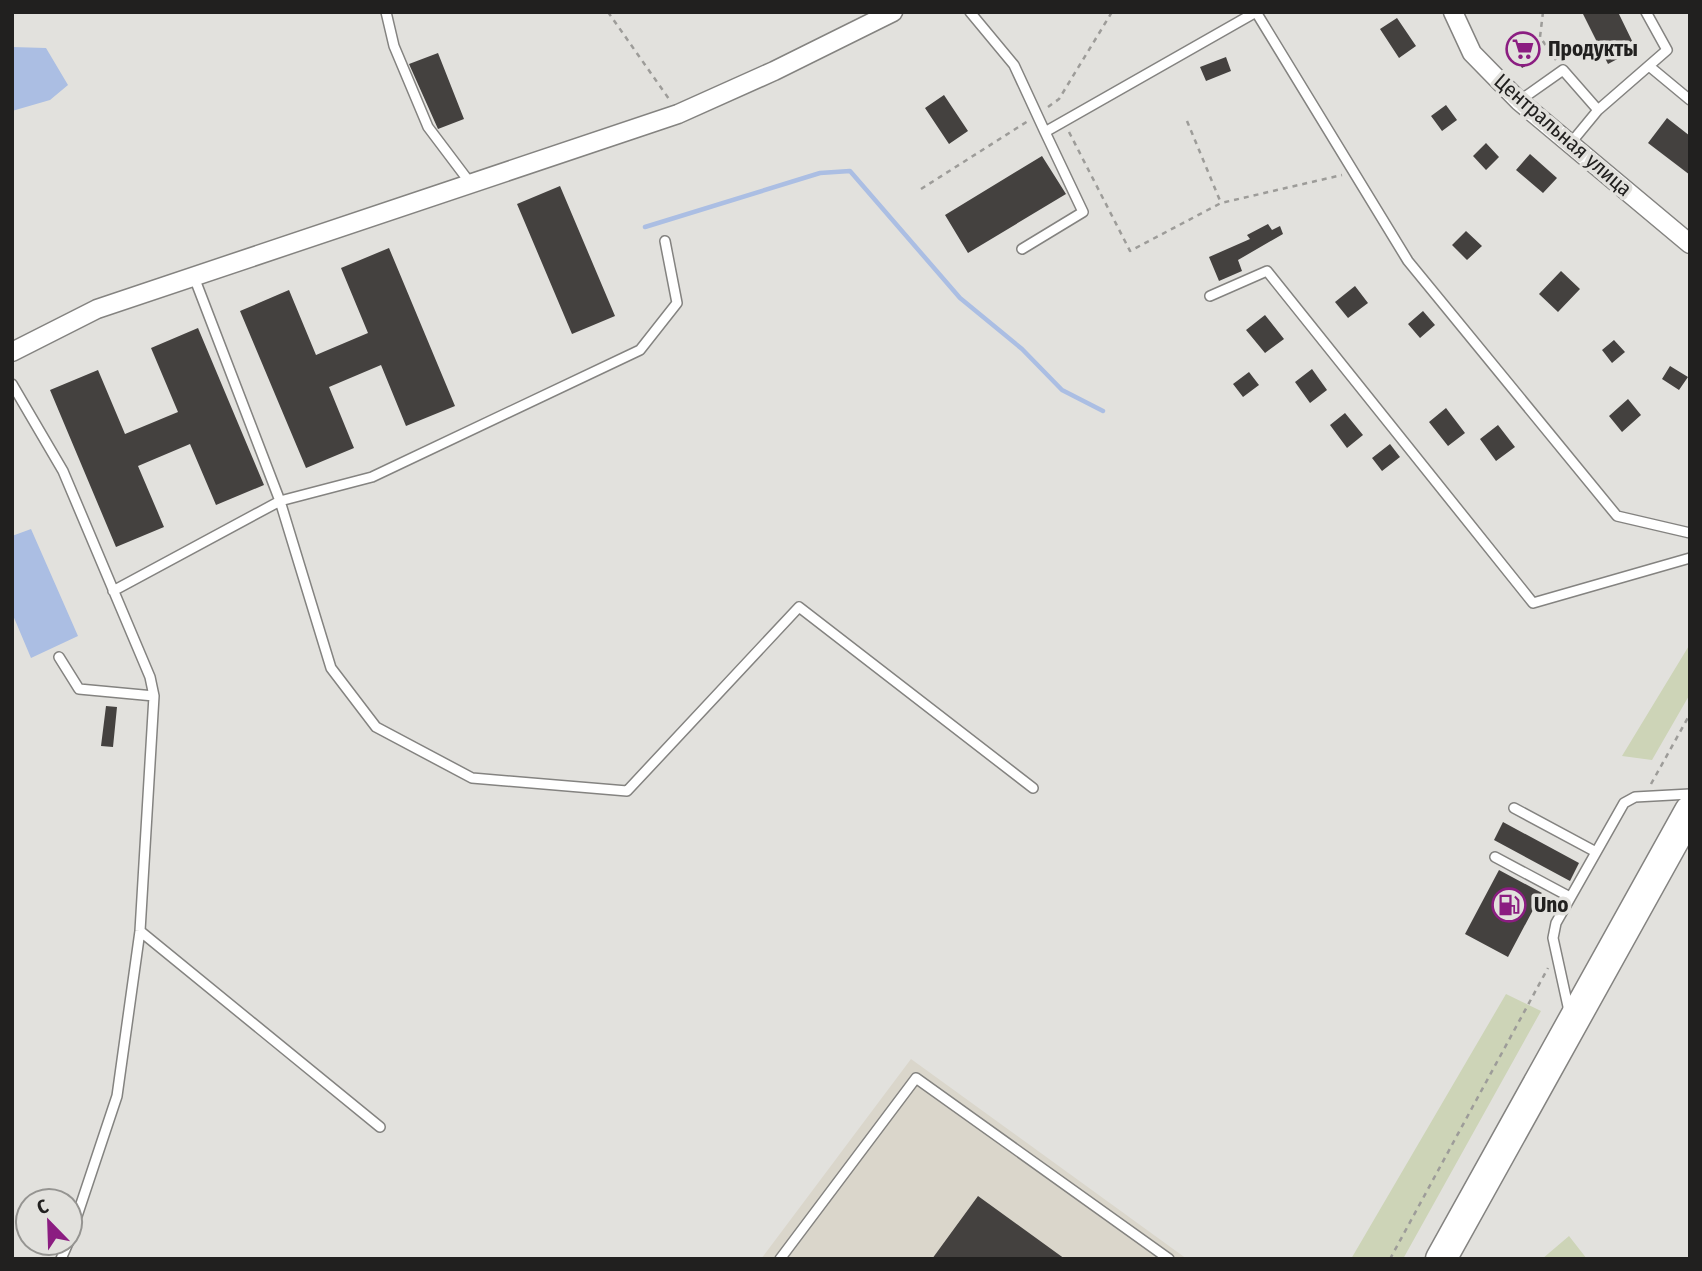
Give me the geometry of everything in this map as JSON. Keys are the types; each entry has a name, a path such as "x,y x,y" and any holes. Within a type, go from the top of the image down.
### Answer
{"main road":[{"path":"1441,1259 1690,811"}],"street":[{"path":"12,352 97,309 678,114 774,71 893,12"},
{"name":"Центральная улица","path":"1453,12 1472,53 1519,101 1568,145 1690,244"}],"lane":[{"path":"386,12 394,46 428,127 471,184"},
{"path":"970,12 1014,65 1083,212 1022,249"},
{"path":"1045,132 1256,12 1408,261 1617,516 1690,533"},
{"path":"1568,145 1598,110 1667,50 1646,12"},
{"path":"1649,66 1690,100"},
{"path":"1519,101 1563,70 1598,110"},
{"path":"113,591 280,501 372,477 640,349 677,303 665,241"},
{"path":"1210,296 1267,271 1533,603 1690,558"},
{"path":"194,277 280,501 331,668 376,727 472,778 627,791 799,607 1033,788"},
{"path":"12,384 63,471 150,677 154,696 139,931 117,1096 84,1195"},
{"path":"59,657 79,689 154,696"},
{"path":"1572,1025 1553,938 1556,923 1623,803 1635,797 1690,794"},
{"path":"1514,808 1596,852"},
{"path":"1495,857 1570,897"},
{"path":"139,931 380,1127"},
{"path":"780,1259 916,1078 1168,1259"}],"path":[{"path":"608,12 678,114"},
{"path":"1543,12 1540,37 1563,70"},
{"path":"1064,121 1130,251 1221,203 1352,173"},
{"path":"1187,121 1221,203"},
{"path":"1644,796 1690,713"},
{"path":"1390,1259 1556,953"}],"shaded area":[{"path":"911,1059 1187,1259 761,1259"}],"green space":[{"path":"1690,644 1690,694 1652,760 1622,756"},
{"path":"1506,994 1541,1011 1403,1259 1351,1259"},
{"path":"1569,1236 1587,1259 1542,1259"}],"water":[{"path":"12,47 46,48 68,85 50,100 12,111"},
{"path":"31,529 78,636 31,658 12,613 12,536"}],"building":[{"path":"1582,12 1618,12 1636,49 1608,64"},
{"path":"1397,18 1416,46 1399,58 1380,29"},
{"name":"Продукты","path":"1533,35 1539,46 1529,52 1534,61 1522,68 1510,47"},
{"path":"438,53 464,119 438,129 409,64"},
{"path":"1226,57 1231,71 1206,81 1200,67"},
{"path":"944,95 968,131 949,144 925,108"},
{"path":"1446,105 1457,120 1442,131 1431,116"},
{"path":"1667,118 1690,136 1690,175 1648,143"},
{"path":"1486,143 1499,157 1486,170 1473,156"},
{"path":"1530,154 1557,178 1543,193 1516,170"},
{"path":"1042,156 1066,194 968,253 945,215"},
{"path":"560,186 615,316 572,334 517,204"},
{"path":"1268,224 1272,230 1280,226 1283,234 1238,260 1242,271 1219,281 1209,257 1250,239 1247,235"},
{"path":"1466,231 1482,246 1467,260 1452,245"},
{"path":"389,248 455,406 406,426 381,365 329,387 354,448 306,468 240,311 289,290 316,355 368,333 341,268"},
{"path":"1561,271 1580,289 1558,312 1539,294"},
{"path":"1355,286 1368,303 1348,318 1335,302"},
{"path":"1423,311 1435,325 1420,338 1408,324"},
{"path":"1265,315 1284,339 1265,353 1246,330"},
{"path":"198,328 264,485 216,505 190,444 138,466 164,527 116,547 50,390 98,370 125,434 178,412 151,348"},
{"path":"1614,340 1625,352 1612,363 1602,350"},
{"path":"1670,366 1688,377 1679,390 1662,379"},
{"path":"1312,369 1327,390 1310,403 1295,382"},
{"path":"1249,372 1259,385 1243,397 1233,384"},
{"path":"1628,399 1641,415 1622,432 1609,416"},
{"path":"1446,408 1465,433 1448,446 1429,422"},
{"path":"1345,413 1363,435 1347,448 1330,425"},
{"path":"1498,425 1515,447 1496,461 1480,439"},
{"path":"1390,444 1400,457 1382,471 1372,458"},
{"path":"106,706 117,707 113,747 101,746"},
{"path":"1503,822 1579,863 1570,881 1494,840"},
{"path":"1499,870 1542,893 1508,957 1465,934"},
{"path":"978,1196 1065,1259 932,1259"}],"waterway":[{"path":"645,227 820,173 850,171 960,298 1022,349 1062,390 1103,411"}],"place":[{"name":"Продукты","path":"1523,49"},
{"name":"Uno","path":"1509,905"}]}
